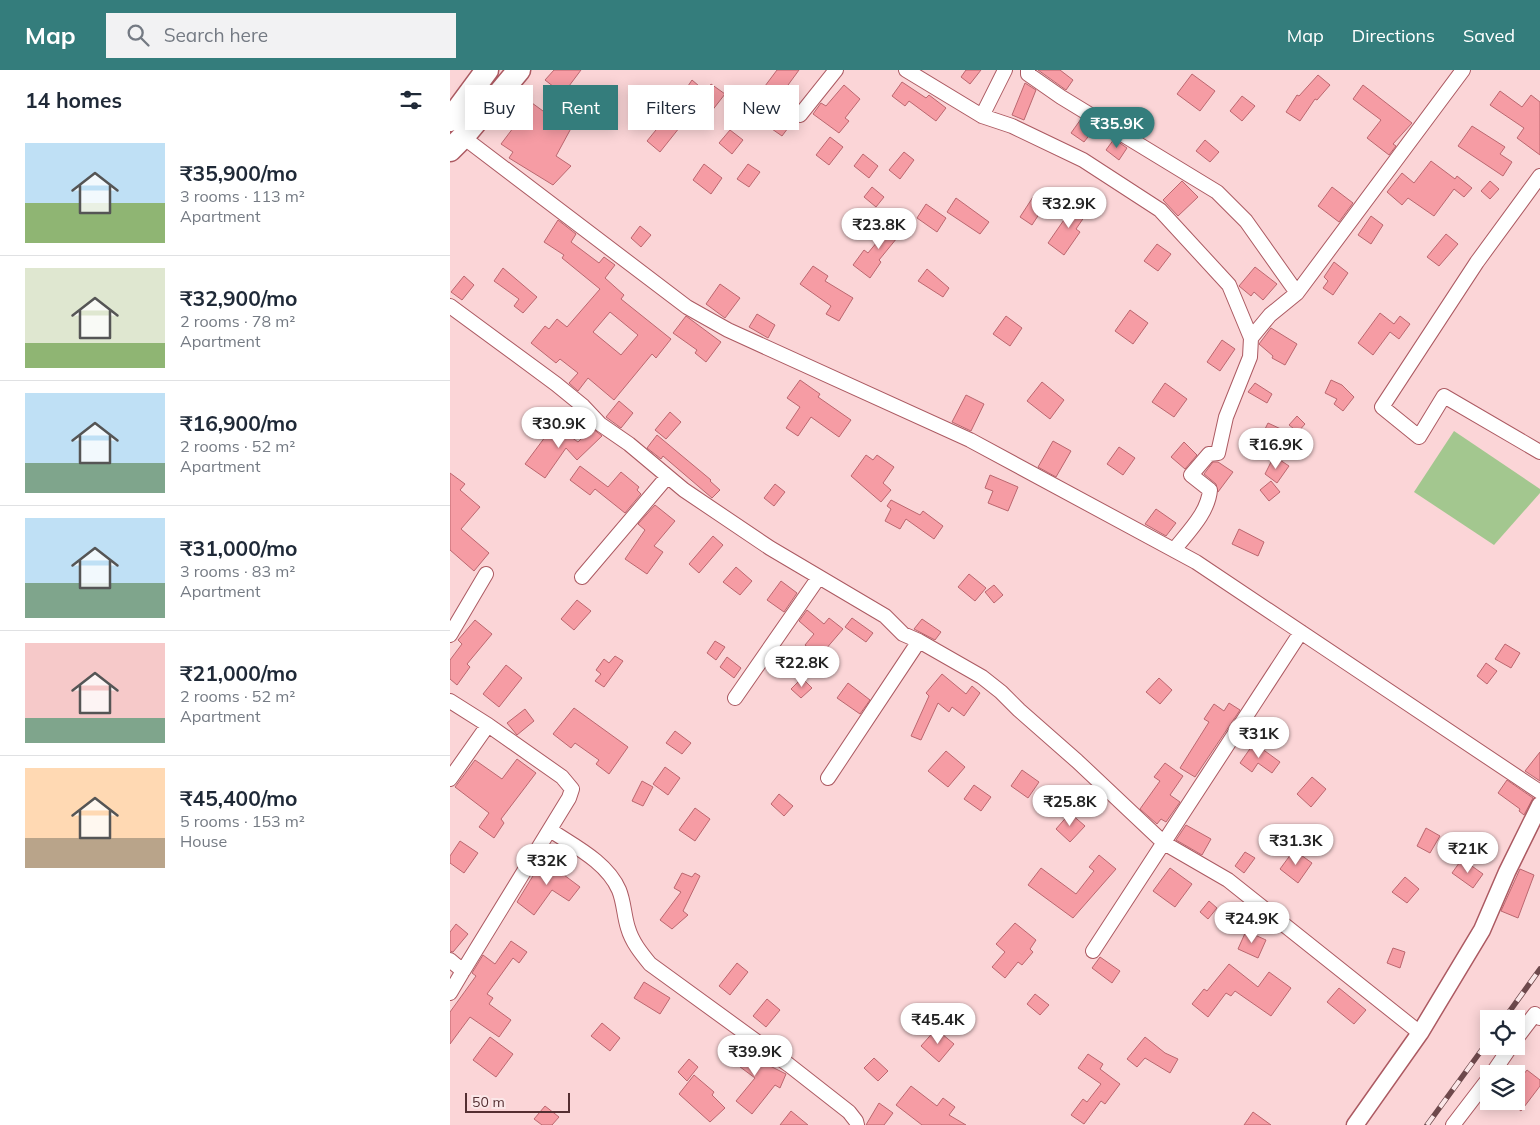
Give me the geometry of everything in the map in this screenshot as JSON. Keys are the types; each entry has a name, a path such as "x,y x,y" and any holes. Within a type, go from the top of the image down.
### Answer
{"highway":[{"path":"454,136 487,70"},
{"path":"454,136 519,70"}],"street":[{"path":"800,115 836,70"},
{"path":"906,70 982,116 1012,126 1083,160 1160,210 1229,286 1251,338 1250,357 1226,417 1218,452 1209,454 1191,475 1210,490 1210,497 1199,518 1174,550"},
{"path":"982,116 1005,70"},
{"path":"1028,70 1028,74 1050,90 1218,192 1246,221 1297,293"},
{"path":"1251,338 1270,315 1297,293 1463,70"},
{"path":"454,136 687,307 710,320 970,440 1196,562 1540,792"},
{"path":"1540,176 1477,262 1382,407 1419,437 1444,396 1540,452"},
{"path":"450,306 556,384 583,406 600,424 628,444 667,477 770,548 886,616 903,634 919,641 982,677 1001,692 1164,843 1228,880 1420,1033"},
{"path":"582,577 667,477"},
{"path":"450,635 486,574"},
{"path":"735,698 819,577"},
{"path":"1093,951 1300,632"},
{"path":"828,778 919,641"},
{"path":"450,701 562,777 572,787 569,798 450,994"},
{"path":"450,779 488,725"},
{"path":"1355,1125 1420,1033 1482,930 1507,872 1540,805"},
{"path":"550,830 589,855 611,876 619,890 628,929 638,949 650,964 789,1064 849,1112 856,1121 856,1125"},
{"path":"450,960 463,971"},
{"path":"1525,1027 1535,1014 1540,1018"},
{"path":"1453,1125 1480,1090"}],"green space":[{"path":"1454,431 1540,489 1540,493 1494,545 1414,492"}],"building":[{"path":"554,70 581,70 570,85 551,85 545,80"},
{"path":"777,70 799,70 788,85 766,85"},
{"path":"966,70 981,70 970,84 961,77"},
{"path":"1038,70 1060,70 1073,80 1066,90"},
{"path":"1192,74 1215,91 1200,111 1177,94"},
{"path":"1318,75 1330,85 1317,100 1315,99 1300,121 1286,112 1297,95 1299,96"},
{"path":"692,80 698,85 689,85"},
{"path":"902,82 926,98 929,95 946,108 936,121 909,101 905,106 892,96"},
{"path":"1025,83 1036,90 1024,120 1012,115"},
{"path":"844,85 860,99 845,118 849,121 839,133 813,114 821,103 826,106"},
{"path":"1363,85 1412,123 1393,144 1396,146 1389,155 1367,138 1381,120 1353,99"},
{"path":"714,86 724,95 714,108"},
{"path":"1500,91 1522,107 1531,95 1540,102 1540,155 1517,138 1524,128 1490,105"},
{"path":"1242,96 1255,106 1242,121 1230,111"},
{"path":"533,104 543,111 543,130 570,130 556,156 571,166 553,185 509,158 513,152 501,144 512,130 533,130"},
{"path":"1081,119 1095,128 1084,142 1071,133"},
{"path":"1472,126 1505,147 1500,154 1512,162 1503,176 1458,146"},
{"path":"656,130 678,130 660,152 647,141"},
{"path":"730,130 743,140 732,154 719,143"},
{"path":"773,130 786,130 782,136"},
{"path":"830,137 843,147 829,165 816,155"},
{"path":"1114,139 1127,148 1119,160 1106,150"},
{"path":"1205,140 1219,152 1210,162 1196,151"},
{"path":"904,152 914,160 900,179 889,170"},
{"path":"863,154 878,166 869,178 854,166"},
{"path":"1431,161 1455,179 1457,176 1472,188 1464,197 1454,189 1434,216 1408,198 1402,205 1387,192 1402,173 1414,183"},
{"path":"704,164 722,178 711,194 693,180"},
{"path":"748,164 760,172 749,187 737,179"},
{"path":"1182,181 1198,197 1178,216 1163,200"},
{"path":"1490,181 1499,189 1490,199 1481,191"},
{"path":"872,187 884,197 876,207 864,197"},
{"path":"1332,187 1353,203 1339,222 1318,206"},
{"path":"1033,197 1045,205 1032,225 1020,217"},
{"path":"956,198 989,222 980,234 947,212"},
{"path":"1077,201 1089,210 1076,229 1080,232 1064,255 1048,243"},
{"path":"926,204 946,218 937,232 917,218"},
{"path":"1371,216 1383,225 1371,244 1358,235"},
{"path":"896,219 906,227 879,260 881,262 870,278 853,265 864,250 868,253"},
{"path":"558,220 576,234 571,242 599,263 604,257 615,265 605,278 624,295 621,299 671,339 656,358 652,354 614,400 588,378 578,391 569,383 578,373 560,359 556,363 531,343 545,326 549,329 557,319 567,327 600,289 562,258 564,255 544,242","holes":["610,312 638,335 621,355 593,332"]},
{"path":"640,226 651,235 641,247 631,238"},
{"path":"1446,234 1458,244 1439,266 1427,257"},
{"path":"1157,244 1171,254 1158,271 1144,261"},
{"path":"1334,262 1348,273 1333,295 1323,288 1328,281 1324,277"},
{"path":"813,266 828,276 825,281 853,298 839,321 826,314 831,306 800,284"},
{"path":"1255,267 1277,284 1263,300 1254,292 1251,296 1239,286"},
{"path":"503,268 537,297 523,313 514,306 519,299 494,281"},
{"path":"927,269 949,288 943,297 918,281"},
{"path":"464,276 474,285 462,300 451,292"},
{"path":"720,284 740,298 725,318 706,304"},
{"path":"1130,310 1148,323 1133,344 1115,331"},
{"path":"1380,313 1394,324 1400,316 1410,324 1399,339 1390,332 1373,355 1358,343"},
{"path":"757,314 775,325 768,338 749,327"},
{"path":"686,316 721,342 706,362 695,353 697,350 673,333"},
{"path":"1006,316 1022,328 1010,346 993,334"},
{"path":"1271,328 1297,344 1285,365 1272,358 1273,356 1259,344"},
{"path":"1222,340 1235,349 1220,371 1207,362"},
{"path":"800,380 820,394 818,397 851,420 839,437 811,417 798,436 786,428 800,407 787,398"},
{"path":"1331,380 1342,385 1354,397 1343,411 1334,404 1337,399 1325,393"},
{"path":"1042,382 1064,400 1050,419 1027,401"},
{"path":"1165,383 1187,399 1174,417 1152,402"},
{"path":"1255,383 1272,394 1267,403 1248,392"},
{"path":"966,395 984,404 971,431 952,422"},
{"path":"619,401 633,413 621,428 606,417"},
{"path":"670,412 681,422 666,439 655,430"},
{"path":"1297,416 1305,424 1298,432 1289,425"},
{"path":"1268,423 1283,430 1272,454 1256,447"},
{"path":"554,425 578,442 592,428 602,436 577,460 566,448 545,478 525,464"},
{"path":"657,435 711,480 720,490 712,498 663,456 661,459 647,448"},
{"path":"1053,441 1071,451 1056,477 1038,467"},
{"path":"1184,442 1197,455 1185,469 1171,457"},
{"path":"1119,447 1135,458 1123,475 1107,464"},
{"path":"866,455 873,460 877,455 894,467 883,483 891,490 881,502 851,476"},
{"path":"1274,456 1289,466 1277,483 1265,474"},
{"path":"1213,462 1218,462 1233,472 1218,492 1216,484 1204,474"},
{"path":"580,466 608,487 621,472 639,487 637,490 641,494 625,513 595,489 590,495 570,480"},
{"path":"450,473 465,484 460,490 480,507 461,529 489,553 474,571 450,550"},
{"path":"990,475 1018,487 1008,511 988,503 993,491 985,488"},
{"path":"1271,481 1280,492 1269,501 1260,490"},
{"path":"775,484 785,492 774,506 764,498"},
{"path":"891,500 920,515 923,511 943,526 934,539 906,519 900,529 885,521 891,509 887,506"},
{"path":"655,505 675,521 654,546 663,552 647,574 625,559 645,530 638,524"},
{"path":"1156,509 1176,523 1166,536 1145,524"},
{"path":"1239,529 1264,542 1258,556 1232,544"},
{"path":"713,536 723,545 699,573 689,564"},
{"path":"736,567 752,581 740,595 723,582"},
{"path":"969,574 986,588 975,601 958,587"},
{"path":"781,581 797,593 784,612 767,600"},
{"path":"994,585 1003,595 994,603 985,592"},
{"path":"577,600 591,611 574,630 561,619"},
{"path":"807,610 824,624 829,618 843,629 819,657 805,645 814,634 799,621"},
{"path":"852,618 873,633 866,642 845,627"},
{"path":"922,619 941,632 935,640 914,629"},
{"path":"475,620 492,634 467,664 470,667 457,685 450,679 450,660 462,644 458,640"},
{"path":"715,641 725,647 716,660 707,653"},
{"path":"1505,644 1520,653 1511,668 1495,659"},
{"path":"615,656 623,661 604,687 595,681 601,674 596,670 604,659 609,663"},
{"path":"727,657 741,668 734,678 720,667"},
{"path":"1486,663 1497,671 1487,684 1477,676"},
{"path":"506,665 522,678 499,707 483,694"},
{"path":"942,674 966,694 972,686 980,693 964,716 952,707 949,712 938,703 921,740 911,736 929,696 926,693"},
{"path":"802,678 812,688 801,698 791,689"},
{"path":"1159,678 1172,690 1160,704 1146,692"},
{"path":"848,683 870,700 860,714 837,698"},
{"path":"1229,703 1240,710 1195,777 1180,768 1209,722 1204,719 1214,704 1224,711"},
{"path":"574,708 628,747 609,774 596,764 599,760 575,743 571,748 553,734"},
{"path":"525,709 534,721 517,735 507,723"},
{"path":"675,731 691,743 682,754 666,743"},
{"path":"1254,743 1280,762 1272,773 1258,763 1252,772 1240,763"},
{"path":"946,751 965,767 948,787 928,771"},
{"path":"1540,752 1540,781 1525,771"},
{"path":"517,759 536,773 501,819 504,823 494,838 479,827 489,813 455,787 475,760 502,779"},
{"path":"1165,763 1183,776 1170,795 1180,802 1166,822 1161,819 1157,824 1140,809 1160,781 1154,777"},
{"path":"665,767 680,778 668,795 653,784"},
{"path":"1022,770 1039,782 1028,798 1011,786"},
{"path":"1312,777 1326,789 1311,807 1297,794"},
{"path":"1507,780 1533,798 1524,815 1519,811 1520,809 1498,793"},
{"path":"642,781 653,787 643,806 632,801"},
{"path":"974,785 991,797 981,811 964,799"},
{"path":"779,794 793,806 784,816 771,804"},
{"path":"695,808 710,819 695,841 679,830"},
{"path":"1070,813 1085,826 1070,842 1056,829"},
{"path":"1186,825 1211,839 1202,855 1176,840"},
{"path":"1426,828 1440,836 1430,853 1417,846"},
{"path":"460,841 478,853 464,873 450,863 450,856"},
{"path":"1294,850 1312,863 1298,883 1280,869"},
{"path":"1245,852 1255,858 1244,873 1235,866"},
{"path":"547,853 560,865 556,869 580,887 569,901 552,890 534,915 517,902"},
{"path":"1099,855 1116,869 1073,918 1028,885 1041,868 1076,894 1094,871 1089,867"},
{"path":"1462,859 1483,874 1473,888 1452,873"},
{"path":"1170,868 1192,884 1175,907 1153,891"},
{"path":"1520,869 1534,875 1518,918 1501,911"},
{"path":"682,873 692,877 695,873 700,876 683,911 688,915 672,929 660,920 681,892 674,888"},
{"path":"1405,877 1419,889 1407,903 1392,892"},
{"path":"1209,901 1217,908 1208,919 1200,912"},
{"path":"1015,923 1036,940 1030,949 1033,952 1022,965 1018,962 1005,978 992,967 1005,952 996,944"},
{"path":"456,924 468,934 453,952 450,951 450,932"},
{"path":"1246,931 1266,940 1258,958 1238,949"},
{"path":"511,941 527,952 519,963 513,958 487,994 493,998 489,1004 511,1020 499,1037 470,1017 450,1044 450,1012 476,976 472,973 483,955 495,964"},
{"path":"1393,948 1405,952 1400,968 1387,963"},
{"path":"1100,957 1120,971 1112,983 1092,968"},
{"path":"737,963 748,972 730,995 719,986"},
{"path":"1229,964 1258,987 1269,972 1291,988 1271,1016 1235,991 1231,996 1226,993 1208,1017 1192,1004 1204,989 1207,991"},
{"path":"644,982 670,998 660,1014 634,998"},
{"path":"1339,988 1366,1010 1354,1024 1327,1002"},
{"path":"1035,994 1049,1005 1040,1015 1027,1004"},
{"path":"767,999 780,1010 766,1027 753,1016"},
{"path":"602,1023 620,1038 610,1051 591,1036"},
{"path":"936,1029 954,1044 939,1062 921,1046"},
{"path":"490,1037 513,1054 496,1077 473,1060"},
{"path":"1145,1037 1165,1053 1178,1059 1170,1073 1145,1058 1137,1067 1127,1059"},
{"path":"735,1041 754,1055 752,1057 786,1074 780,1088 775,1085 752,1114 736,1101 755,1078 724,1055"},
{"path":"1088,1054 1103,1064 1100,1069 1120,1084 1105,1104 1101,1101 1084,1124 1071,1115 1083,1099 1087,1102 1101,1084 1078,1068"},
{"path":"874,1058 888,1071 878,1081 864,1068"},
{"path":"689,1059 698,1067 687,1081 678,1072"},
{"path":"1527,1070 1540,1080 1540,1086 1525,1106 1525,1073"},
{"path":"694,1075 714,1092 712,1095 725,1108 710,1122 679,1094"},
{"path":"911,1086 937,1106 943,1098 955,1107 949,1115 966,1125 922,1125 896,1105"},
{"path":"879,1103 893,1113 884,1125 866,1125"},
{"path":"545,1106 559,1117 552,1125 542,1125 534,1119"},
{"path":"791,1111 808,1125 780,1125"},
{"path":"1253,1112 1271,1125 1244,1125"}],"railway":[{"path":"1510,1010 1540,969"},
{"path":"1427,1125 1480,1052"}]}
